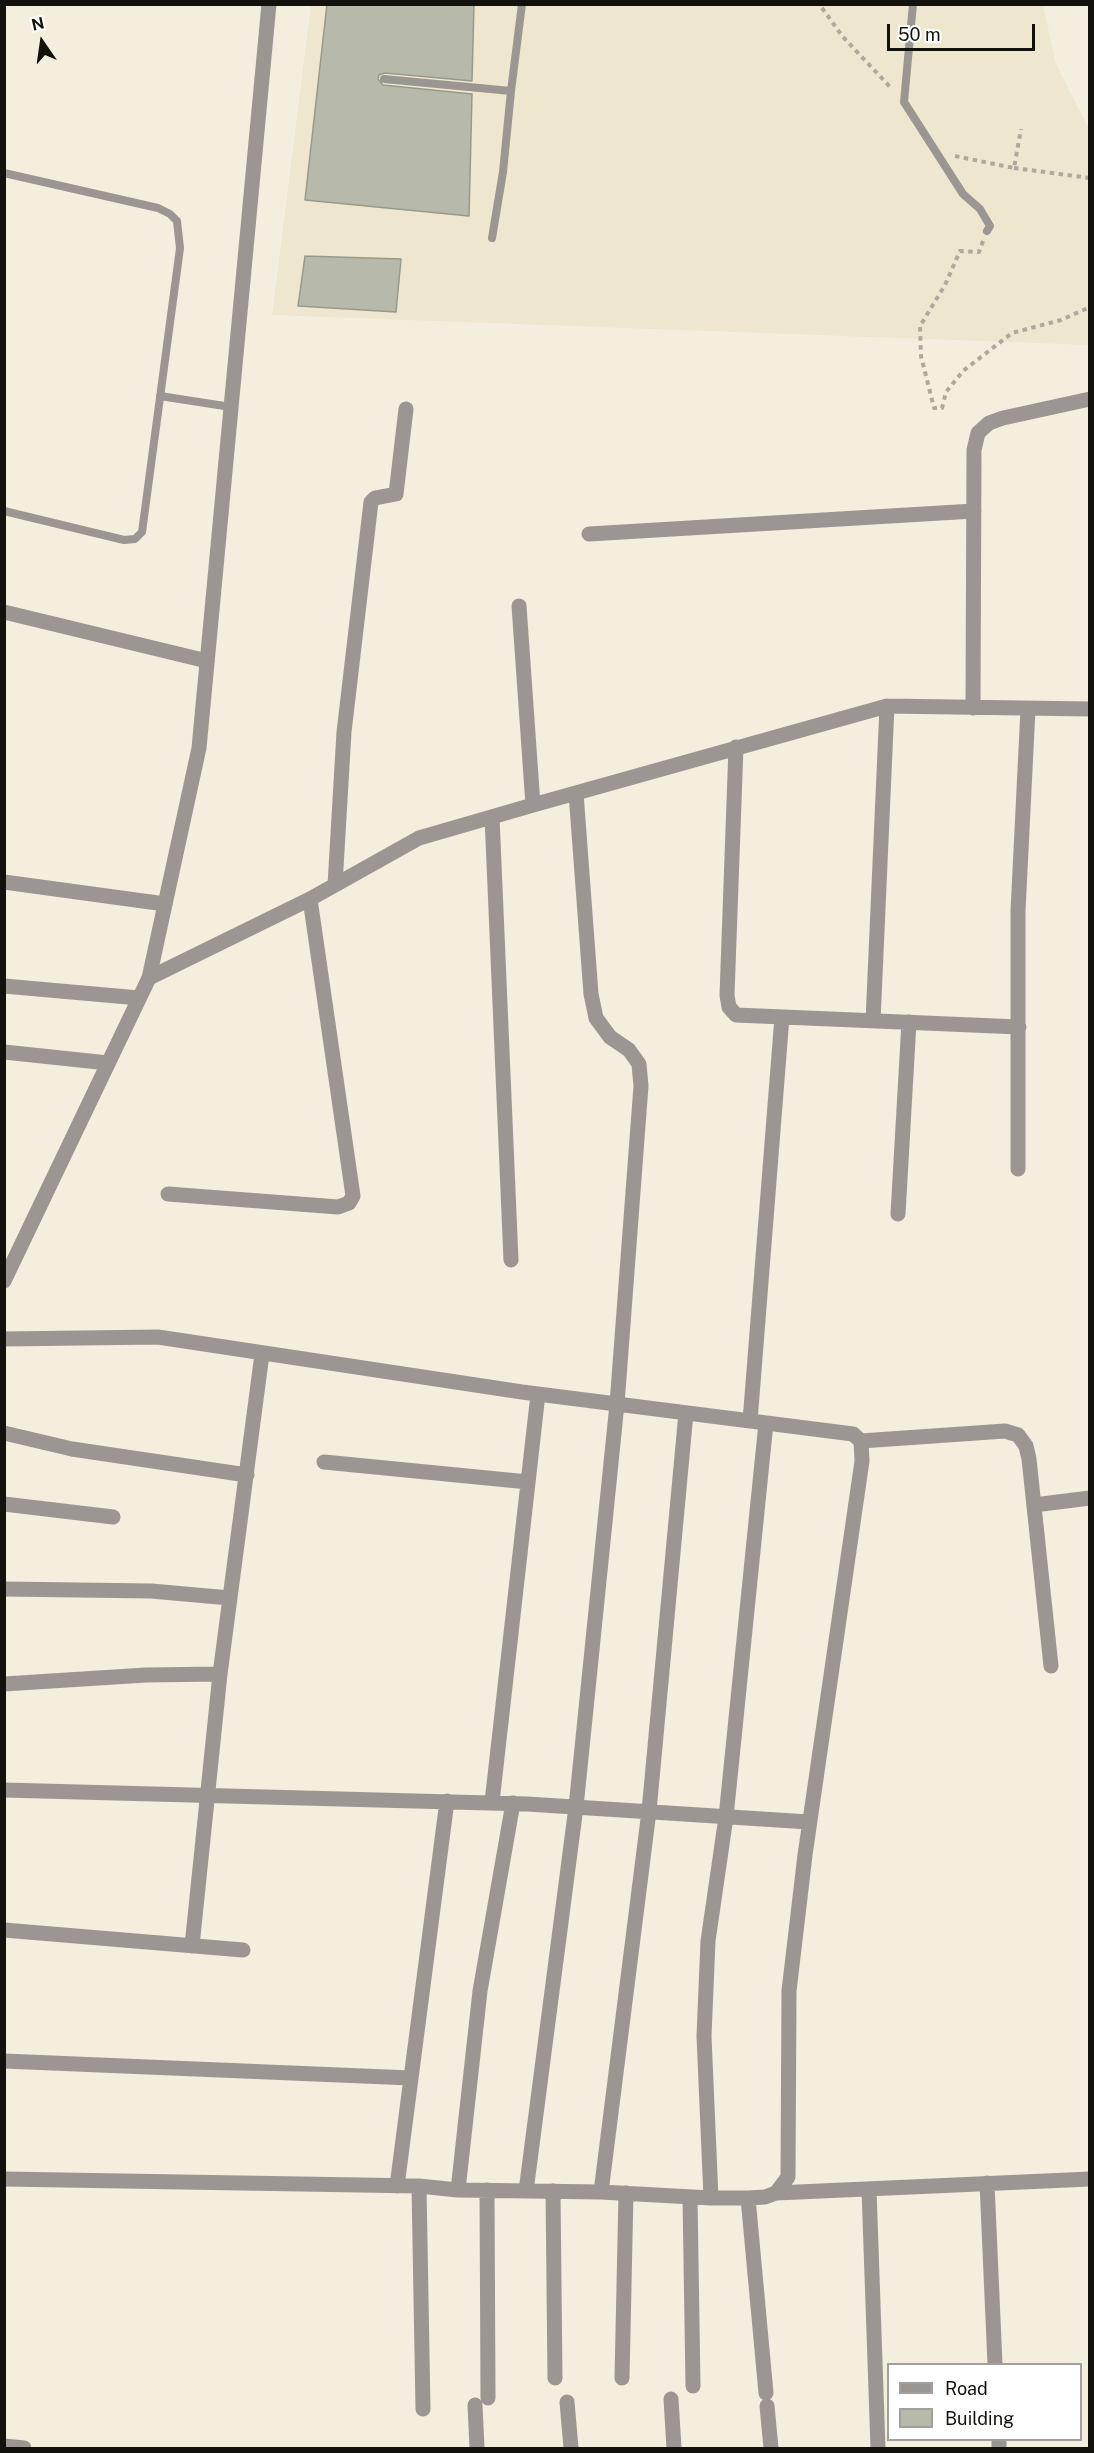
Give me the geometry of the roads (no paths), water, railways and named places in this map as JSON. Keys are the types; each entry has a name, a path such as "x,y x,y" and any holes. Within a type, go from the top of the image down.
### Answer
{"street":[{"path":"4,1281 149,978 199,748 269,4"},
{"path":"974,708 974,450 978,433 988,423 1003,418 1089,399"},
{"path":"335,885 344,732 371,502 375,498 396,494 406,409"},
{"path":"589,534 974,511"},
{"path":"519,606 533,805"},
{"path":"4,612 207,661"},
{"path":"873,1021 887,706"},
{"path":"149,978 310,899 419,838 533,805 887,706 1089,709"},
{"path":"1018,1169 1018,911 1028,709"},
{"path":"736,747 727,995 729,1007 736,1015 1019,1027"},
{"path":"526,2191 576,1807 617,1404 641,1086 639,1064 628,1050 610,1037 596,1018 591,994 576,793"},
{"path":"492,817 511,1260"},
{"path":"4,882 165,904"},
{"path":"168,1194 338,1207 349,1203 353,1196 310,899"},
{"path":"4,986 139,998"},
{"path":"750,1421 782,1017"},
{"path":"897,1214 909,1022"},
{"path":"4,1052 108,1063"},
{"path":"4,1339 158,1337 538,1394 853,1434 861,1441 1005,1431 1018,1435 1028,1452 1051,1666"},
{"path":"192,1946 220,1674 262,1354"},
{"path":"492,1802 538,1394"},
{"path":"602,2192 649,1811 686,1413"},
{"path":"711,2198 705,2024 708,1941 726,1817 766,1423"},
{"path":"4,1433 72,1449 153,1463 247,1475"},
{"path":"776,2193 788,2176 789,1991 809,1822 861,1471 861,1441"},
{"path":"324,1462 528,1482"},
{"path":"1034,1505 1089,1498"},
{"path":"4,1504 113,1517"},
{"path":"4,1588 151,1591 230,1598"},
{"path":"4,1684 146,1675 220,1674"},
{"path":"4,1790 492,1802 809,1822"},
{"path":"397,2186 447,1801"},
{"path":"458,2190 480,1991 513,1803"},
{"path":"4,1930 243,1950"},
{"path":"4,2061 411,2078"},
{"path":"4,2179 419,2186 458,2190 602,2192 711,2198 748,2198 776,2193 1089,2179"},
{"path":"987,2183 995,2363"},
{"path":"419,2186 423,2409"},
{"path":"869,2189 878,2448"},
{"path":"477,2448 481,2402 487,2190"},
{"path":"553,2191 555,2378"},
{"path":"622,2378 626,2193"},
{"path":"690,2197 693,2386"},
{"path":"748,2198 771,2448"},
{"path":"671,2399 674,2448"},
{"path":"567,2402 571,2448"},
{"path":"4,2446 24,2448"}],"lane":[{"path":"492,238 503,172 510,91 522,4"},
{"path":"913,4 904,102 963,194 980,209 990,226 987,231"},
{"path":"384,79 510,91"},
{"path":"4,173 158,208 170,214 177,221 180,249 142,532 135,539 124,540 4,511"},
{"path":"160,396 231,407"}]}
